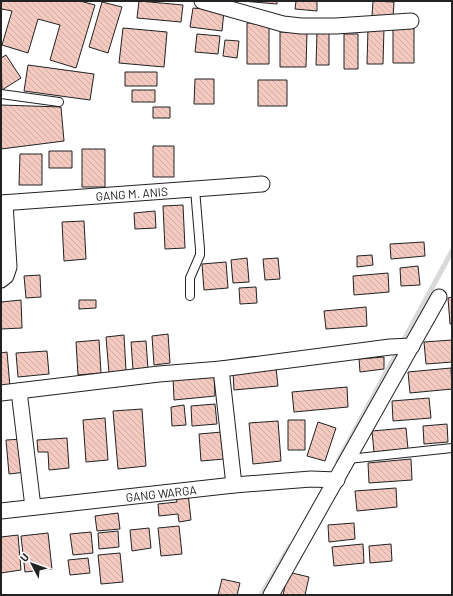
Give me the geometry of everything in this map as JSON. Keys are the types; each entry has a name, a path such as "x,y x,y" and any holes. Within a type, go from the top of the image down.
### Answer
{"street":[{"path":"202,1 283,24 301,26 336,26 410,21"},
{"name":"GANG M. ANIS","path":"3,203 262,184"},
{"path":"1,280 6,276 9,267 3,203"},
{"path":"271,595 330,479 348,459 409,345 438,297"},
{"path":"1,393 160,374 221,369 409,345"},
{"path":"221,369 234,485"},
{"path":"19,392 33,508"},
{"name":"GANG WARGA","path":"1,511 234,485 330,479"}],"lane":[{"path":"1,94 59,102"},
{"path":"190,296 190,278 200,255 195,189"},
{"path":"348,459 452,448"}],"building":[{"path":"1,1 80,1 95,5 76,68 50,60 60,25 38,19 28,53 2,45 12,11 2,9 1,13"},
{"path":"139,1 183,5 181,22 137,18"},
{"path":"242,1 277,1 277,4"},
{"path":"296,1 317,1 317,11 295,9"},
{"path":"373,1 394,2 393,17 372,16"},
{"path":"102,2 122,7 108,53 89,47"},
{"path":"193,8 224,11 222,31 190,27"},
{"path":"247,23 269,23 269,64 247,64"},
{"path":"123,28 167,32 164,67 119,63"},
{"path":"368,28 384,28 383,64 367,64"},
{"path":"393,28 414,28 414,63 393,63"},
{"path":"280,32 307,32 306,67 280,67"},
{"path":"317,32 329,32 329,65 316,65"},
{"path":"197,34 220,36 218,54 195,52"},
{"path":"344,34 358,34 358,69 344,69"},
{"path":"225,40 239,41 237,58 223,56"},
{"path":"6,55 21,78 2,90 1,58"},
{"path":"28,65 94,74 90,100 24,91"},
{"path":"125,72 157,72 157,86 125,86"},
{"path":"195,79 214,79 214,104 194,104"},
{"path":"258,80 287,80 287,106 258,106"},
{"path":"132,90 155,90 155,102 132,102"},
{"path":"1,105 61,107 64,141 1,149"},
{"path":"153,107 170,107 170,118 153,118"},
{"path":"153,146 174,146 174,177 153,177"},
{"path":"82,149 105,149 105,187 82,187"},
{"path":"49,151 72,151 72,168 49,168"},
{"path":"20,154 42,154 42,185 19,185"},
{"path":"183,205 185,248 165,249 163,206"},
{"path":"155,211 156,228 135,229 134,213"},
{"path":"84,221 86,259 64,261 62,222"},
{"path":"424,242 425,256 391,259 390,244"},
{"path":"372,255 373,265 357,267 357,256"},
{"path":"247,258 249,282 233,283 231,260"},
{"path":"278,258 280,279 265,280 263,259"},
{"path":"226,262 228,288 204,290 202,264"},
{"path":"418,266 420,285 401,286 400,268"},
{"path":"388,273 389,292 354,295 353,276"},
{"path":"40,275 41,297 26,298 24,276"},
{"path":"256,287 257,303 240,304 239,288"},
{"path":"452,297 452,324 450,324 448,298"},
{"path":"21,300 22,328 1,329 1,302"},
{"path":"79,300 96,300 96,308 79,309"},
{"path":"366,307 367,326 326,329 324,311"},
{"path":"168,334 170,363 154,365 152,336"},
{"path":"124,335 126,371 109,373 106,337"},
{"path":"99,340 101,373 78,375 76,342"},
{"path":"452,340 452,362 426,364 424,342"},
{"path":"146,341 148,369 133,370 131,342"},
{"path":"47,351 49,374 18,377 16,353"},
{"path":"7,352 10,387 1,387 1,353"},
{"path":"384,357 384,369 360,372 359,359"},
{"path":"276,368 278,386 234,390 233,372"},
{"path":"451,368 452,389 410,393 408,372"},
{"path":"214,373 215,396 174,400 173,377"},
{"path":"347,387 348,407 294,412 292,392"},
{"path":"429,398 431,418 393,421 392,401"},
{"path":"215,404 217,424 192,426 191,406"},
{"path":"184,405 186,425 172,426 171,407"},
{"path":"142,409 146,466 118,469 113,411"},
{"path":"105,418 108,460 86,462 83,420"},
{"path":"288,420 305,420 305,450 288,450"},
{"path":"278,421 281,461 253,464 249,423"},
{"path":"318,422 336,428 325,461 307,456"},
{"path":"447,424 448,442 424,444 423,426"},
{"path":"406,428 408,449 374,452 372,431"},
{"path":"222,432 224,459 201,461 199,434"},
{"path":"67,438 69,468 49,470 48,452 38,452 37,440"},
{"path":"23,439 26,472 9,474 6,440"},
{"path":"411,459 412,480 369,483 368,463"},
{"path":"396,488 397,507 357,511 355,491"},
{"path":"188,493 191,520 179,522 178,514 159,516 158,504 177,502 176,495"},
{"path":"118,513 120,529 97,531 95,516"},
{"path":"354,523 355,539 329,542 328,525"},
{"path":"179,526 182,554 161,556 158,528"},
{"path":"149,528 151,548 132,551 130,530"},
{"path":"118,531 119,547 99,549 98,533"},
{"path":"91,532 93,553 73,555 70,534"},
{"path":"48,533 52,569 25,572 21,536"},
{"path":"18,535 21,570 1,573 1,537"},
{"path":"363,544 364,563 334,566 332,547"},
{"path":"391,544 392,561 370,563 369,546"},
{"path":"120,553 123,582 101,584 98,555"},
{"path":"88,558 90,573 70,575 68,560"},
{"path":"288,572 309,577 305,595 283,595"},
{"path":"222,579 240,583 237,595 218,595"}],"waterway":[{"path":"338,461 452,251"},
{"path":"261,595 290,546"}]}
